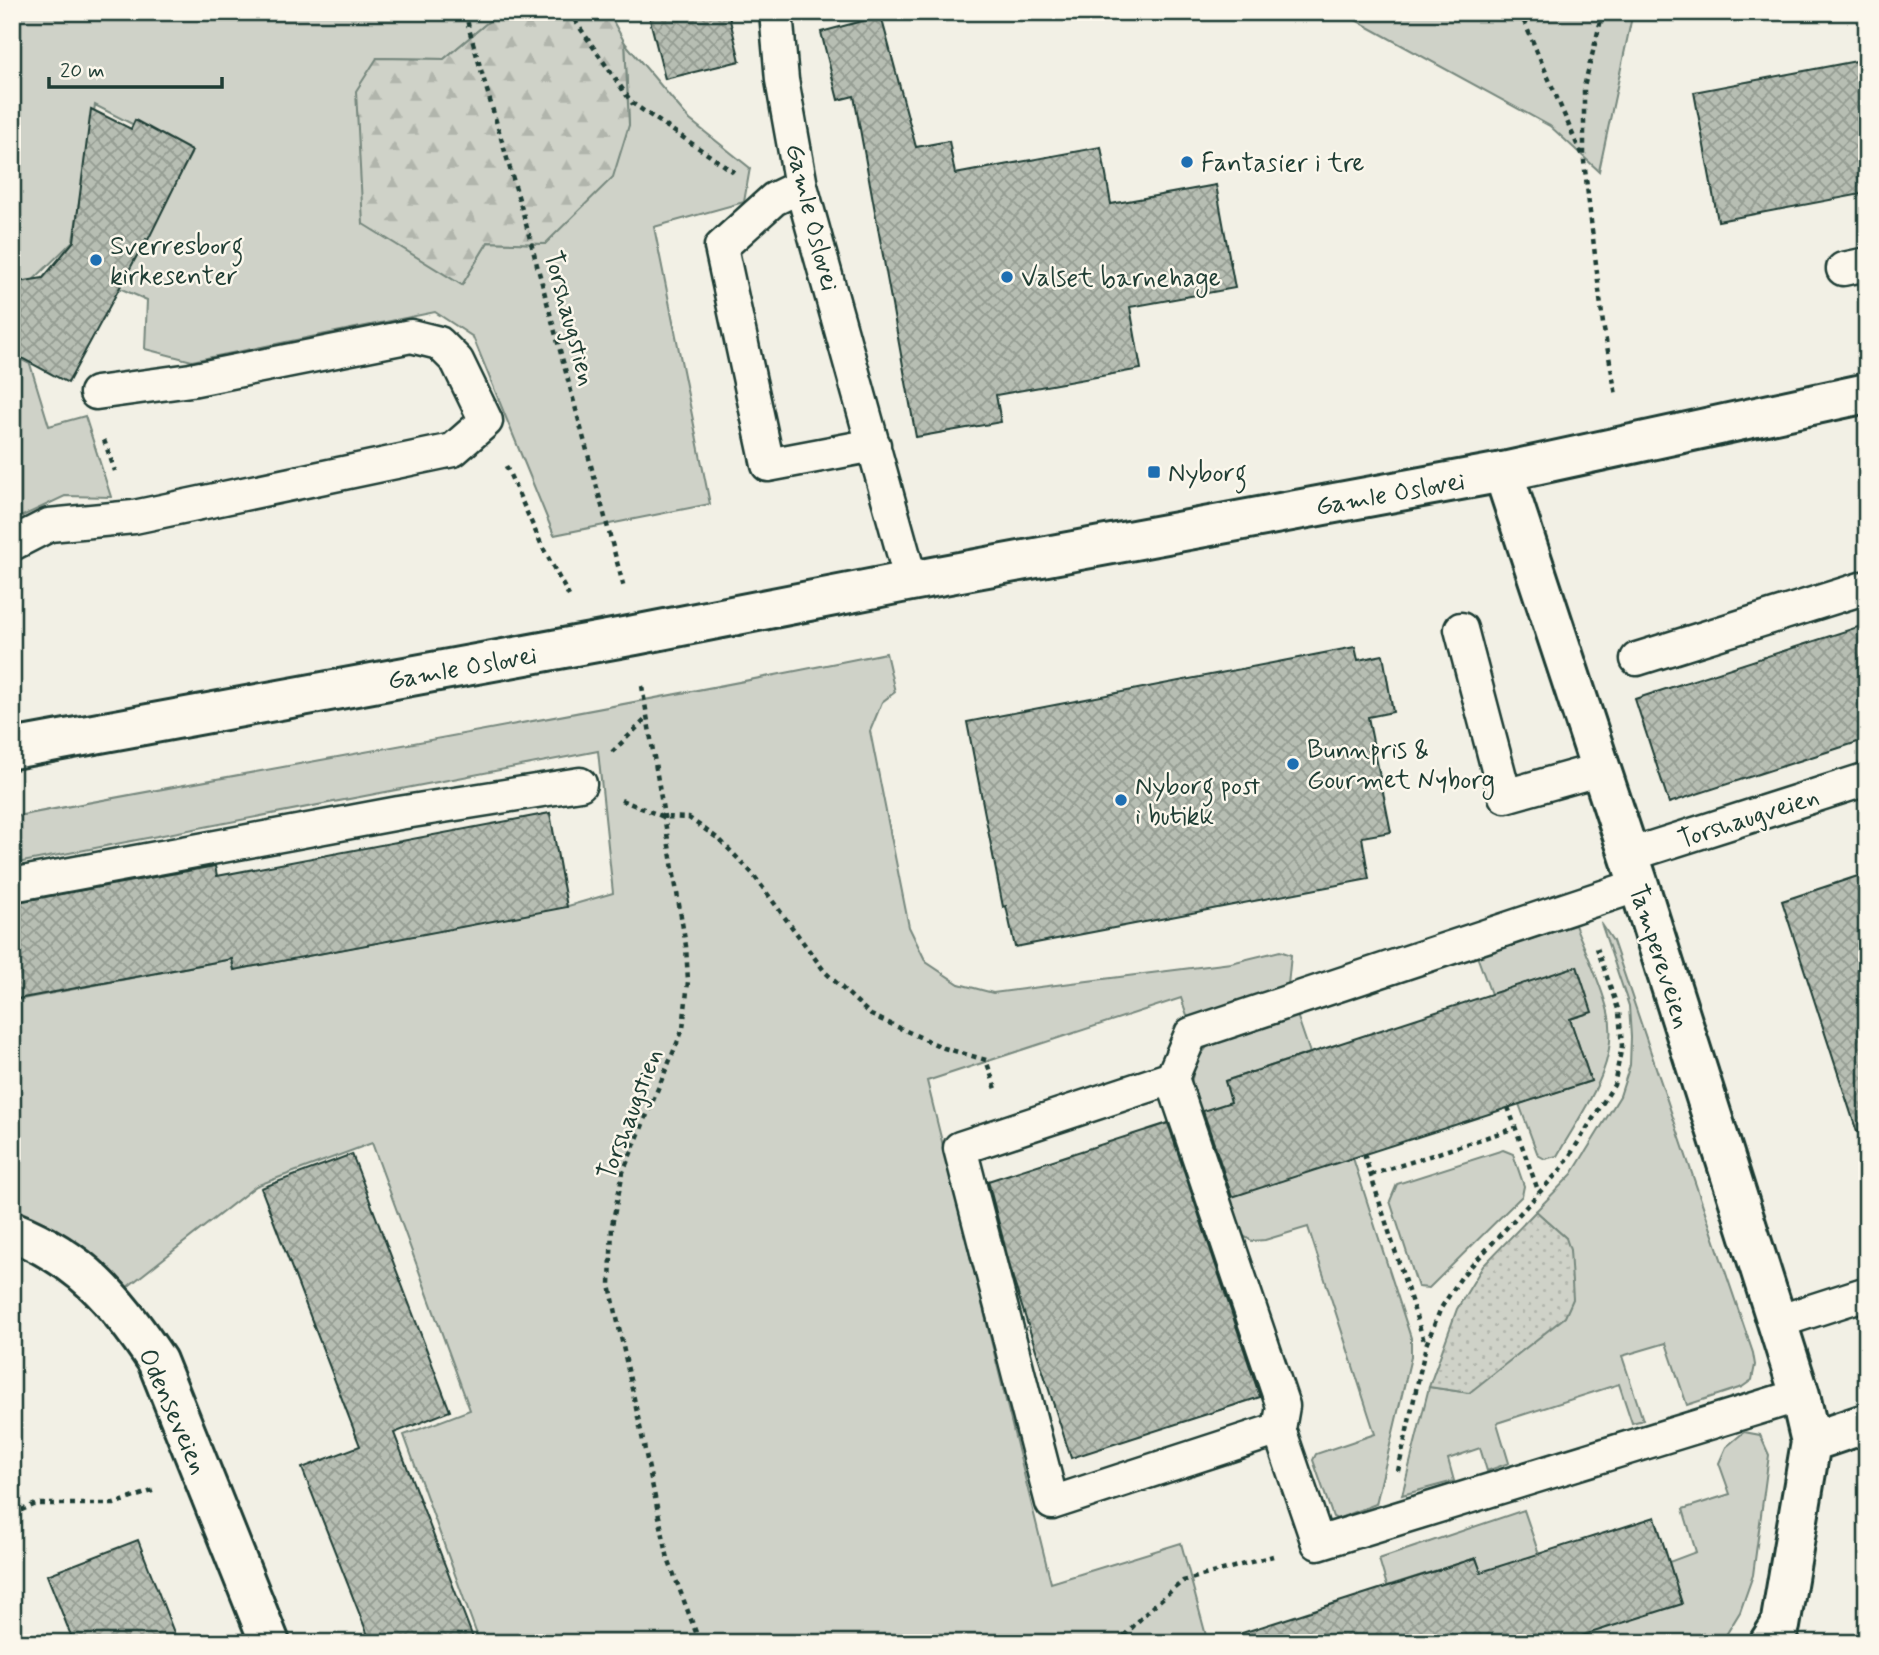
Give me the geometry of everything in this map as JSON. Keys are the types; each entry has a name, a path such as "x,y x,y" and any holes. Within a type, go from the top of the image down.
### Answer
{"street":[{"name":"Gamle Oslovei","path":"12,749 1503,472 1867,393"},
{"name":"Tampereveien","path":"1503,472 1634,870 1800,1395 1811,1442 1780,1626 1769,1643"},
{"name":"Odenseveien","path":"12,1231 41,1242 78,1267 106,1293 133,1325 157,1361 270,1643"},
{"path":"1811,1442 1867,1423"}],"lane":[{"name":"Gamle Oslovei","path":"776,12 788,193 874,445 911,581"},
{"path":"788,193 721,247 768,465 874,445"},
{"path":"12,544 49,525 134,517 453,450 486,421 457,361 439,343 411,336 191,380 96,393"},
{"path":"1637,659 1867,587"},
{"path":"1461,629 1505,796 1601,769"},
{"name":"Torshaugveien","path":"1172,1077 1191,1034 1582,904 1634,870 1867,779"},
{"path":"12,885 399,813 580,783"},
{"path":"1279,1429 1052,1503 960,1148 1172,1077 1283,1406 1279,1429 1318,1543 1800,1395"},
{"path":"1777,1322 1867,1293"}],"path":[{"name":"Torshaugstien","path":"466,12 538,267 621,573 635,635"},
{"path":"569,12 632,103 788,193"},
{"path":"1520,12 1584,161"},
{"path":"1603,12 1584,87 1584,161 1603,324 1616,398"},
{"path":"486,421 543,548 570,597"},
{"name":"Torshaugstien","path":"646,718 686,946 688,981 683,1029 623,1172 612,1225 610,1285 668,1559 700,1643"},
{"path":"664,817 689,818 720,840 752,873 825,972 871,1015 944,1048 986,1060 1010,1131"},
{"path":"1386,1523 1426,1345 1441,1308 1462,1276 1562,1168 1614,1086 1622,1046 1619,1012 1582,904"},
{"path":"1508,1107 1538,1193"},
{"path":"1371,1175 1514,1128"},
{"path":"1364,1154 1426,1345"},
{"path":"12,1514 36,1504 114,1504 202,1473"},
{"path":"1117,1643 1152,1607 1183,1581 1318,1543"}],"green space":[{"path":"12,12 500,12 444,59 377,58 462,284 488,242 545,244 629,125 625,43 690,120 750,168 744,202 654,227 710,504 554,535 473,337 435,312 192,361 145,349 147,300 119,288 191,154 95,105 73,241 21,292 12,284"},
{"path":"500,12 549,12 557,17 577,12 608,12 625,43 629,125 613,177 545,244 488,242 462,285 363,224 356,91 377,58 444,59"},
{"path":"1341,12 1633,12 1599,171 1550,126"},
{"path":"12,355 30,364 49,426 85,416 111,497 65,496 12,521"},
{"path":"886,653 895,692 882,702 870,731 909,927 926,962 959,984 993,993 1231,963 1280,951 1291,955 1288,985 1188,1018 1181,998 927,1081 1051,1583 1181,1543 1208,1643 480,1643 404,1435 470,1410 372,1143 256,1186 112,1299 12,1231 12,1001 231,959 234,970 568,906 613,893 598,751 12,864 12,817"},
{"path":"1601,923 1613,941 1753,1353 1755,1365 1752,1380 1742,1387 1687,1405 1666,1343 1622,1356 1643,1420 1632,1423 1619,1384 1497,1423 1509,1463 1487,1471 1480,1448 1448,1459 1454,1481 1402,1495 1429,1387 1469,1393 1566,1238 1536,1211 1572,1174 1620,1096 1630,1065 1629,1006"},
{"path":"1575,925 1608,1012 1611,1031 1609,1050 1604,1069 1577,1123 1557,1156 1545,1159 1538,1155 1519,1104 1591,1081 1570,1019 1591,1012 1577,967 1491,994 1477,956"},
{"path":"1297,1015 1310,1053 1225,1081 1239,1126 1353,1158 1411,1338 1411,1357 1376,1504 1337,1519 1333,1517 1313,1460 1316,1454 1375,1434 1308,1227 1265,1240 1252,1241 1242,1235 1191,1083 1196,1061 1208,1046"},
{"path":"1503,1150 1513,1154 1524,1186 1522,1196 1429,1288 1418,1287 1390,1201 1397,1184"},
{"path":"1536,1211 1566,1238 1570,1250 1573,1299 1565,1317 1469,1393 1429,1387 1457,1309 1483,1266"},
{"path":"1744,1432 1760,1435 1769,1455 1753,1575 1740,1612 1721,1643 1482,1643 1492,1605 1476,1558 1387,1586 1379,1559 1524,1510 1568,1640 1682,1603 1669,1562 1696,1552 1683,1509 1730,1494 1719,1463 1726,1447"}],"building":[{"path":"648,12 728,12 740,61 665,79"},
{"path":"881,16 916,147 949,141 955,174 1101,147 1111,204 1216,185 1235,288 1130,307 1141,369 996,395 1001,422 916,437 854,96 838,100 821,32"},
{"path":"1867,59 1867,193 1718,221 1694,92"},
{"name":"Sverresborg kirkesenter","path":"91,109 131,129 135,120 192,151 148,240 146,239 68,383 12,353 12,283 43,278 74,241"},
{"path":"1867,624 1867,739 1669,803 1635,699"},
{"path":"1355,647 1358,660 1383,655 1393,712 1368,717 1391,832 1362,837 1369,879 1015,947 1006,906 1003,907 967,722"},
{"path":"550,813 567,907 234,970 232,959 12,1000 12,903 215,866 217,876"},
{"path":"1867,873 1867,1130 1857,1132 1782,901"},
{"path":"1577,966 1592,1012 1570,1019 1591,1081 1232,1197 1203,1111 1231,1102 1225,1081"},
{"path":"1168,1123 1260,1397 1071,1458 1014,1282 988,1181"},
{"path":"352,1154 450,1411 394,1433 475,1643 371,1643 302,1468 360,1446 261,1188"},
{"path":"1655,1517 1682,1604 1559,1643 1243,1643 1242,1633 1476,1558 1481,1572"},
{"path":"138,1540 178,1643 74,1643 47,1575"}],"place":[{"name":"Fantasier i tre","path":"1187,162"},
{"name":"Sverresborg kirkesenter","path":"96,260"},
{"name":"Valset barnehage","path":"1007,277"},
{"name":"Nyborg","path":"1154,472"},
{"name":"Bunnpris & Gourmet Nyborg","path":"1293,764"},
{"name":"Nyborg post i butikk","path":"1121,800"}]}
